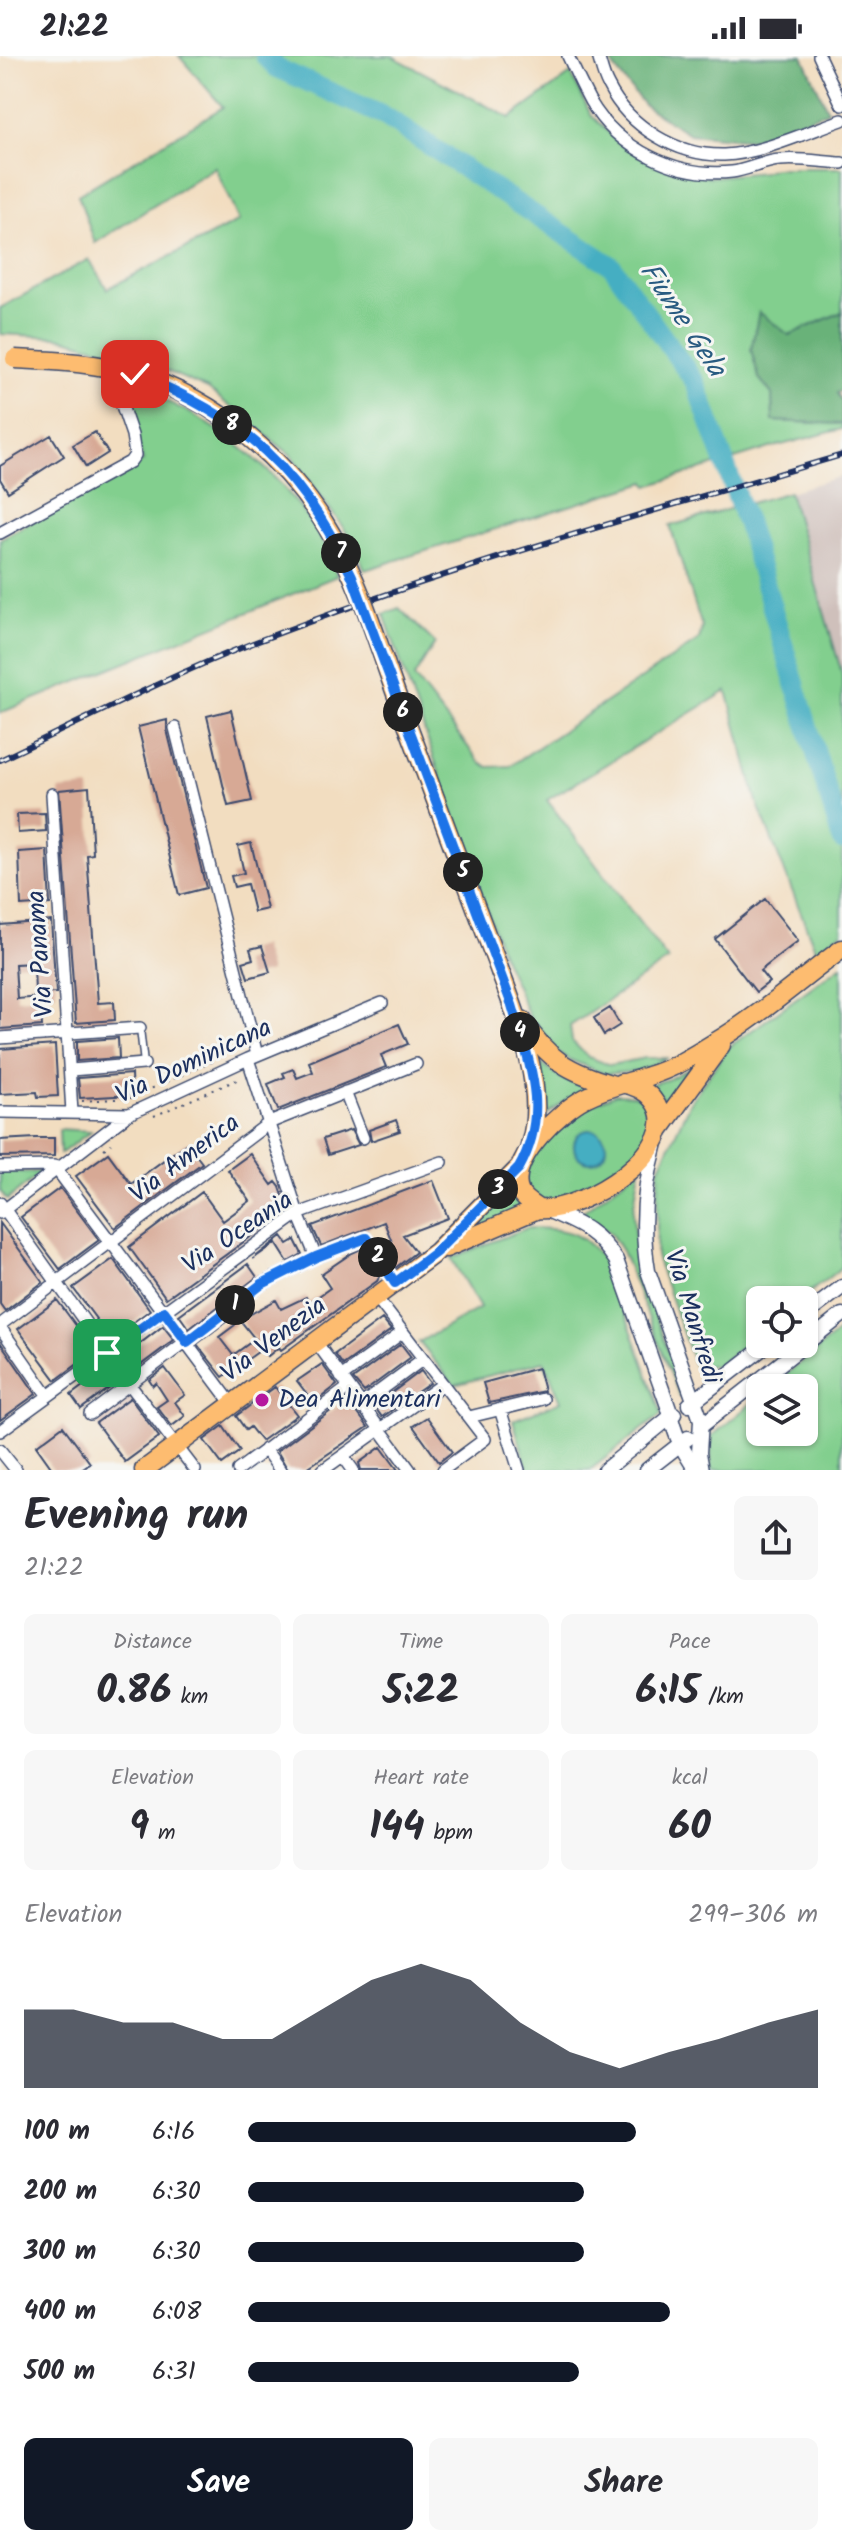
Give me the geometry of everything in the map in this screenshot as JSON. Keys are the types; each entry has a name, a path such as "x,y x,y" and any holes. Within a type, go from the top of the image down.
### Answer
{"main road":[{"path":"8,359 75,361 135,374 183,393 261,446 316,508 352,576 512,1005 536,1097 535,1130 523,1161 518,1186 522,1197 542,1210"},
{"path":"730,1034 835,954"},
{"path":"512,1005 545,1052 557,1062 578,1074 633,1085 651,1097 662,1119 659,1134"},
{"name":"Via Venezia","path":"144,1470 436,1252 523,1161 552,1125 582,1100 684,1061 730,1034"},
{"name":"Via Venezia","path":"436,1252 542,1210 565,1208 607,1188 626,1172 659,1134 730,1034"}],"street":[{"path":"568,56 591,103 618,134 655,160 680,169 709,173 759,167 779,160 842,163"},
{"path":"598,56 608,85 628,113 657,139 686,149 724,155 760,148 842,120"},
{"path":"819,56 840,100"},
{"path":"0,533 130,462 135,455 132,435 118,394"},
{"path":"175,728 252,1057 253,1073 298,1214 316,1257"},
{"name":"Via Panama","path":"52,794 72,1106"},
{"name":"Via Dominicana","path":"1,1209 129,1114 252,1057 382,1003"},
{"path":"0,1038 140,1028"},
{"path":"71,1070 144,1064"},
{"name":"Via America","path":"0,1326 269,1123 416,1064"},
{"path":"345,1092 363,1138"},
{"path":"0,1112 72,1106 129,1114"},
{"name":"Via Manfredi","path":"659,1134 647,1177 643,1208 645,1253 648,1271 686,1378 685,1422"},
{"name":"Via Oceania","path":"0,1431 298,1214 442,1162"},
{"path":"0,1167 54,1166 57,1169 232,1404"},
{"path":"1,1209 195,1470"},
{"name":"Via Manfredi","path":"542,1210 587,1227 603,1241 616,1260 685,1422"},
{"path":"90,1414 262,1284 316,1257 366,1238 395,1283"},
{"path":"818,1305 842,1287"},
{"path":"376,1297 485,1439 443,1470"},
{"path":"605,1470 685,1422 842,1315"},
{"path":"0,1326 48,1396"},
{"path":"238,1470 403,1332"},
{"path":"316,1342 410,1470"},
{"path":"647,1470 663,1458 685,1422 726,1377 750,1358"},
{"path":"362,1404 423,1359"},
{"path":"686,1378 707,1382 726,1377"},
{"path":"323,1470 443,1384"},
{"path":"469,1417 543,1399"},
{"path":"500,1409 519,1470"},
{"path":"663,1458 692,1465 685,1422"},
{"path":"685,1422 699,1453 702,1470"},
{"path":"265,1449 280,1470"},
{"path":"0,1450 16,1470"},
{"path":"343,1456 353,1470"}],"lane":[{"path":"140,1028 144,1064"}],"path":[{"path":"72,1106 130,1098 226,1056"},
{"path":"154,1116 253,1073"}],"shaded area":[{"path":"842,476 842,674 789,492"}],"green space":[{"path":"179,56 392,56 510,118 571,74 591,115 621,145 662,167 711,177 763,172 774,168 842,168 842,312 789,335 759,378 772,394 773,421 842,424 842,429 648,486 646,482 365,570 352,540 291,455 208,389 140,359 58,337 0,334 0,308 89,259 107,289 239,221 215,167 95,243 78,195 223,107"},
{"path":"612,56 803,56 828,111 751,140 689,134 644,105 613,66"},
{"path":"759,312 789,335 842,312 842,390 837,393 842,401 842,424 773,421 772,394 759,378 751,350"},
{"path":"122,387 188,412 252,456 305,513 324,544 337,576 0,713 0,539 143,461"},
{"path":"789,492 842,674 842,932 816,951 757,802 727,691 547,800 668,960 570,1026 572,1041 588,1057 610,1065 645,1058 668,1058 639,1071 605,1074 568,1059 549,1046 529,1016 502,954 384,614 399,608 435,643 414,677 479,761 488,767 510,766 699,640 702,627 670,526"},
{"path":"842,965 842,1267 818,1286 746,1286 746,1343 718,1366 694,1365 656,1256 659,1169 690,1102 729,1047"},
{"path":"541,1063 561,1078 592,1089 564,1102 543,1118"},
{"path":"693,1066 668,1109 661,1096 649,1085 669,1079"},
{"path":"616,1094 639,1097 649,1107 652,1117 645,1138 629,1158 602,1180 566,1196 543,1202 526,1184 526,1174 537,1151 578,1112"},
{"path":"59,1129 91,1131 60,1154"},
{"path":"640,1168 633,1211 637,1265 684,1395 680,1397 622,1251 611,1234 581,1213"},
{"path":"0,1172 42,1172 7,1200 0,1191"},
{"path":"511,1188 526,1210 459,1236"},
{"path":"527,1228 574,1234 600,1255 608,1267 662,1414 590,1470 528,1470 513,1420 561,1401 544,1361 454,1385 419,1342 480,1308 451,1258"},
{"path":"842,1329 842,1470 711,1470 711,1437 746,1408 746,1446 818,1446 818,1374 787,1374 807,1358 818,1358 818,1349"}],"water":[{"path":"590,1130 601,1135 606,1146 601,1157 590,1162 579,1157 574,1146 579,1135"}],"building":[{"path":"95,432 108,453 86,467 73,445"},
{"path":"51,435 64,456 8,492 0,479 0,466"},
{"path":"231,710 252,801 228,806 207,716"},
{"path":"167,720 206,888 179,895 138,727"},
{"path":"89,787 93,854 87,855 98,1003 114,1002 115,1020 76,1023 59,790"},
{"path":"45,813 46,831 18,833 17,814"},
{"path":"251,843 267,909 254,912 247,884 234,887 231,876 244,873 238,846"},
{"path":"47,850 50,904 21,906 19,852"},
{"path":"765,899 798,941 760,971 769,982 756,992 715,939"},
{"path":"51,921 56,993 35,994 34,963 15,964 17,999 40,997 42,1026 0,1029 0,925"},
{"path":"262,946 270,972 248,978 243,962 253,959 250,949"},
{"path":"610,1008 620,1025 604,1035 594,1018"},
{"path":"399,1024 408,1044 381,1055 386,1067 278,1110 268,1084 285,1077 283,1073 293,1069 297,1078 313,1072 309,1062"},
{"path":"118,1038 119,1058 77,1061 77,1041"},
{"path":"55,1045 58,1096 38,1097 37,1092 0,1094 0,1049"},
{"path":"131,1074 132,1095 80,1098 78,1078"},
{"path":"396,1120 400,1131 371,1141 369,1130"},
{"path":"351,1130 359,1145 328,1155 323,1139"},
{"path":"54,1138 54,1156 0,1157 0,1140"},
{"path":"187,1143 202,1163 115,1228 76,1176 108,1153 131,1184"},
{"path":"250,1154 272,1185 276,1182 280,1187 288,1210 166,1298 129,1247 202,1192 223,1221 250,1201 228,1170"},
{"path":"433,1180 448,1218 403,1235 416,1252 395,1268 383,1248 392,1242 384,1222 321,1246 312,1226"},
{"path":"60,1188 99,1240 60,1269 21,1217"},
{"path":"0,1223 43,1282 5,1311 0,1304"},
{"path":"282,1236 288,1244 295,1240 302,1254 288,1262 276,1243 253,1259"},
{"path":"363,1248 380,1276 377,1281 281,1350 279,1347 268,1356 262,1349 223,1377 197,1344 231,1318 235,1325 219,1337 233,1355 255,1339 240,1320 276,1300 281,1309 306,1297 309,1303 330,1288 321,1274"},
{"path":"113,1259 150,1310 111,1339 73,1288"},
{"path":"248,1264 257,1277 189,1329 179,1315"},
{"path":"57,1300 95,1351 56,1380 18,1329"},
{"path":"382,1319 391,1330 343,1365 335,1354"},
{"path":"163,1326 174,1340 134,1370 124,1356"},
{"path":"0,1342 36,1394 0,1420"},
{"path":"401,1344 411,1357 364,1392 353,1379"},
{"path":"322,1364 337,1385 314,1403 297,1381"},
{"path":"107,1368 118,1382 81,1409 71,1395"},
{"path":"165,1368 185,1395 175,1402 185,1416 172,1426 157,1407 167,1400 156,1383 153,1386 149,1380"},
{"path":"538,1368 544,1391 489,1403 483,1383"},
{"path":"421,1371 430,1383 382,1417 374,1406"},
{"path":"275,1387 297,1415 261,1441 250,1427 246,1430 236,1416"},
{"path":"130,1398 159,1437 125,1462 96,1423"},
{"path":"347,1399 368,1427 304,1470 288,1470 277,1451"},
{"path":"427,1417 452,1452 439,1462 413,1426"},
{"path":"63,1426 90,1463 80,1470 53,1470 36,1446"},
{"path":"223,1426 240,1451 222,1464 204,1440"},
{"path":"381,1447 398,1470 361,1470 359,1463"}],"waterway":[{"name":"Fiume Gela","path":"265,56 277,68 386,117 612,266 695,382 746,521 842,840"}],"railway":[{"path":"0,760 189,670 325,616 546,543 842,455"}],"place":[{"name":"Dea Alimentari","path":"262,1400"}],"route":[{"path":"107,1353 164,1311 187,1342 262,1284 316,1257 366,1238 395,1283 436,1252 519,1168 535,1130 537,1114 532,1077 512,1005 352,576 336,542 316,508 261,446 183,393 135,374"}]}
